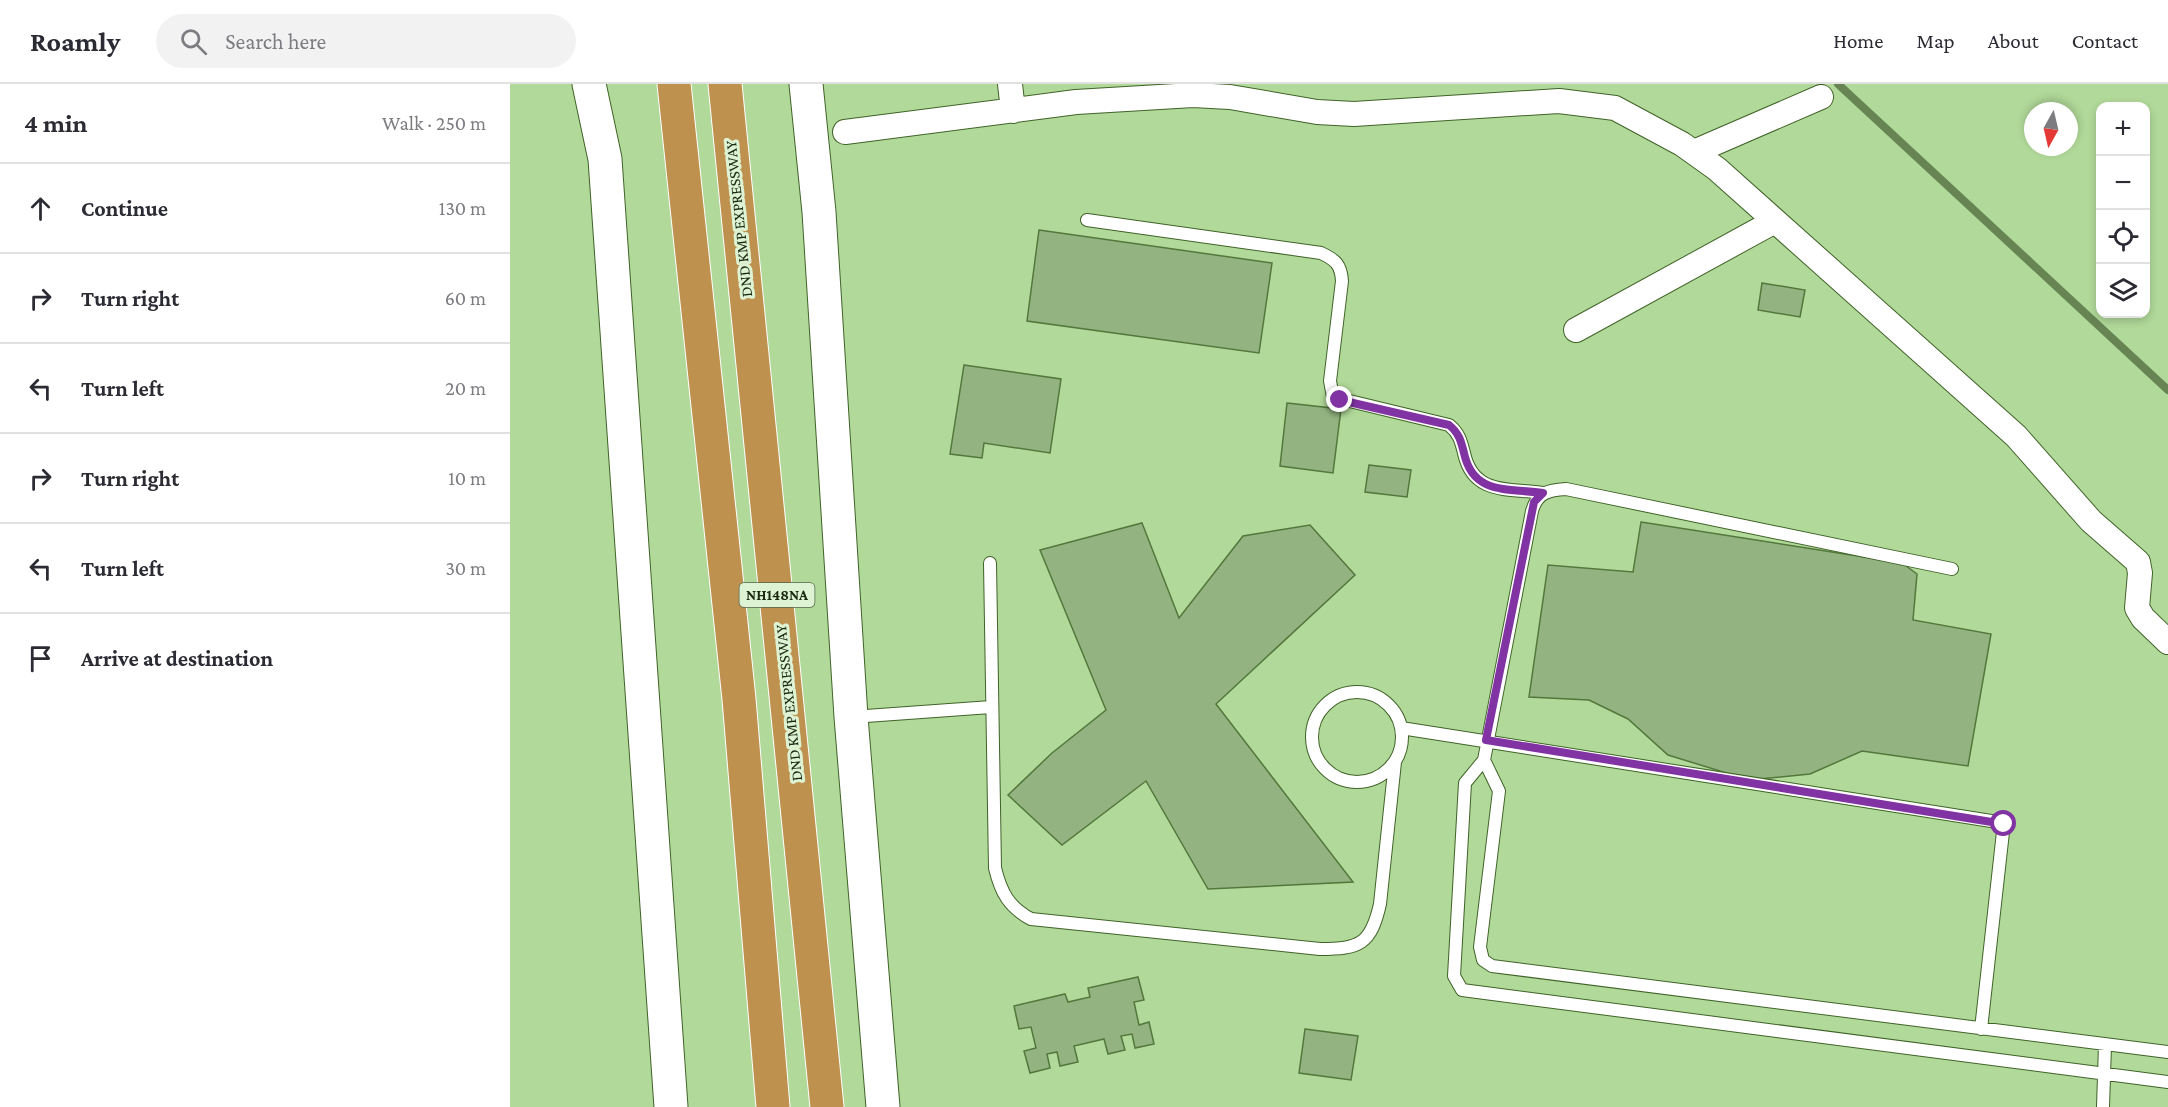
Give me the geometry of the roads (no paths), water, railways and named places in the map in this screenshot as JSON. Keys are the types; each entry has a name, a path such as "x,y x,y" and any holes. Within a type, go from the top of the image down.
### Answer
{"highway":[{"name":"NH148NA","path":"674,84 738,699 773,1107"},
{"name":"DND KMP EXPRESSWAY","path":"725,84 827,1107"}],"street":[{"path":"589,84 605,159 671,1107"},
{"path":"806,84 819,212 851,717 883,1107"},
{"path":"1010,84 1013,111"},
{"path":"845,132 1076,102 1193,95 1230,97 1317,112 1354,114 1559,101 1615,108 1694,152 1775,221 2016,436 2091,521 2138,562 2140,573 2137,608 2143,618 2168,642"},
{"path":"1694,152 1821,97"},
{"path":"1576,330 1775,221"}],"lane":[{"path":"1087,220 1321,253 1335,259 1341,269 1342,281 1330,381 1333,397 1449,425 1456,430 1460,438 1467,467 1472,476 1494,487 1543,493 1566,489 1952,569"},
{"path":"1543,493 1534,502 1486,740 1484,760 1499,791 1480,947 1484,960 1492,966 2168,1052"},
{"path":"990,563 995,868 1005,898 1016,911 1031,919 1320,949 1347,949 1366,940 1375,927 1380,904 1395,762 1403,741 1401,728 1392,708 1377,697 1360,692 1342,694 1327,702 1316,716 1310,734 1313,752 1322,767 1336,778 1353,783 1371,781 1386,772 1395,762"},
{"path":"851,717 991,707"},
{"path":"1401,728 2004,824 1981,1029"},
{"path":"1484,760 1466,783 1454,976 1462,990 2168,1082"},
{"path":"2103,1107 2105,1045"}],"waterway":[{"path":"1838,84 2168,390"}]}
